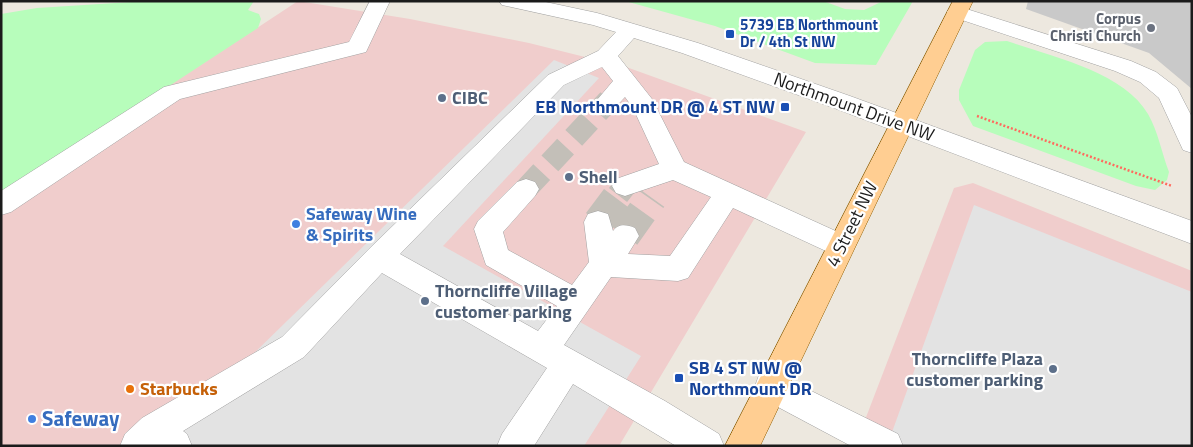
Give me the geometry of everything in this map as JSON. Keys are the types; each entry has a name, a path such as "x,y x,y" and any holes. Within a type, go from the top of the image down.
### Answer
{"main road":[{"name":"4 Street NW","path":"742,446 960,6"}],"street":[{"path":"1,205 172,93 358,47 380,1"},
{"name":"Northmount Drive NW","path":"509,1 597,18 690,48 902,124 1192,233"},
{"path":"960,6 1148,77 1169,94 1192,144"},
{"path":"155,440 293,347 379,257 556,80 606,56 630,29"},
{"path":"606,56 617,91 644,105 674,169 841,246"},
{"path":"625,186 674,169"},
{"path":"652,198 674,169"},
{"path":"526,189 488,230 496,257 577,302"},
{"path":"604,264 678,269 728,193"},
{"path":"598,222 604,264"},
{"path":"514,446 555,357 577,302 625,236"},
{"path":"379,257 653,412 707,446"},
{"path":"771,386 886,446"}],"path":[{"path":"977,116 1172,186"}],"shaded area":[{"path":"298,1 410,19 529,43 629,68 806,132 619,446 1,446 1,196"},
{"name":"Corpus Christi Church","path":"1028,1 1192,1 1192,89 1149,53 1026,9"},
{"name":"Thorncliffe Village customer parking","path":"554,60 599,78 443,246 641,356 584,446 159,446"},
{"name":"Thorncliffe Plaza customer parking","path":"973,183 1192,271 1192,446 855,446 954,188"},
{"name":"Thorncliffe Plaza customer parking","path":"974,205 1192,292 1192,446 887,446"}],"green space":[{"path":"147,1 254,1 248,10 259,14 261,19 258,28 1,196 1,14 37,8"},
{"path":"625,1 823,1 845,9 864,10 883,1 913,1 876,65 815,63 715,26"},
{"path":"1007,41 1085,67 1122,87 1137,99 1155,128 1169,172 1167,180 1155,190 1136,186 973,126 959,100 959,90 975,50 985,42"}],"tunnel":[{"path":"526,189 609,100"},
{"path":"618,195 625,186"},
{"path":"598,222 619,194"},
{"path":"625,236 652,198"}],"place":[{"name":"Corpus Christi Church","path":"1151,28"},
{"name":"5739 EB Northmount Dr / 4th St NW","path":"730,34"},
{"name":"CIBC","path":"442,98"},
{"name":"EB Northmount DR @ 4 ST NW","path":"785,107"},
{"name":"Shell","path":"569,177"},
{"name":"Safeway Wine & Spirits","path":"296,224"},
{"name":"Thorncliffe Village customer parking","path":"425,301"},
{"name":"Thorncliffe Plaza customer parking","path":"1053,369"},
{"name":"SB 4 ST NW @ Northmount DR","path":"679,378"},
{"name":"Starbucks","path":"130,389"},
{"name":"Safeway","path":"32,419"}]}
